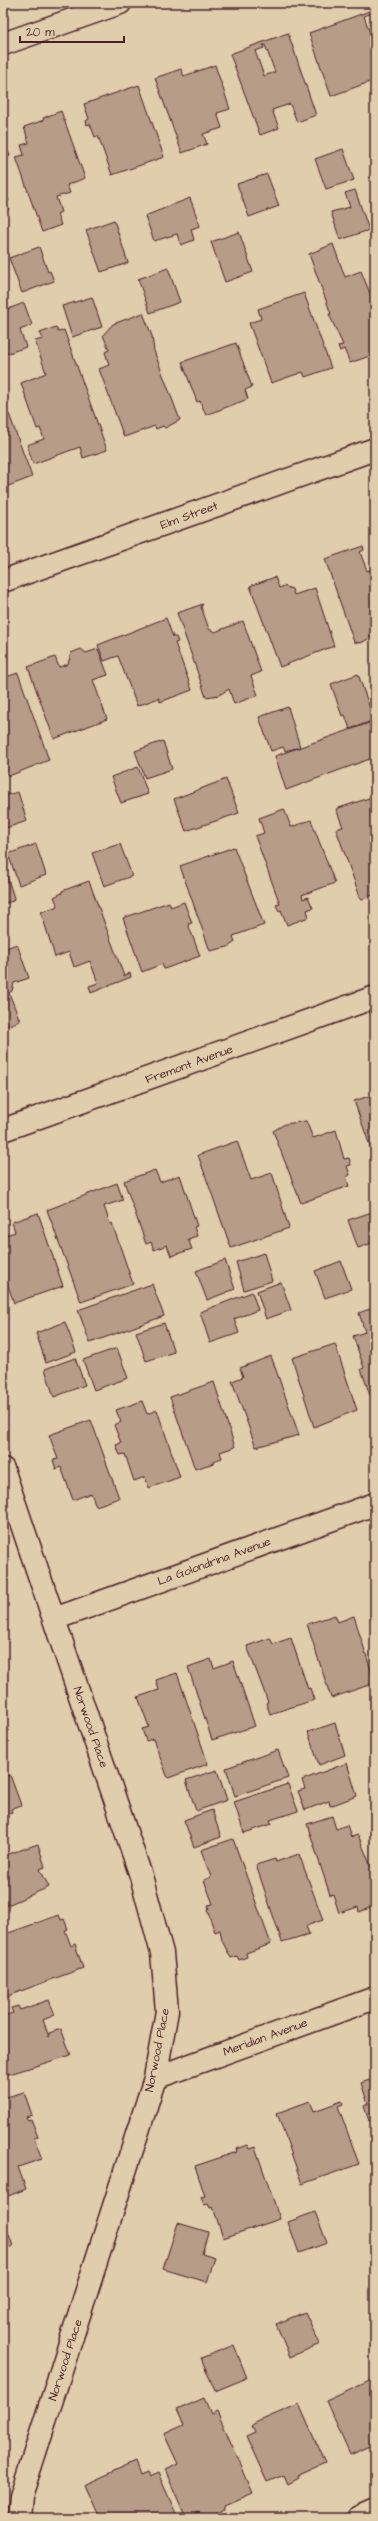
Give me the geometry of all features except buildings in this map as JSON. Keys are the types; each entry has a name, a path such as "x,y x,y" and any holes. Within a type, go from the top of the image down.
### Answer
{"street":[{"path":"3,44 120,3"},
{"name":"Elm Street","path":"3,581 375,449"},
{"name":"Fremont Avenue","path":"3,1130 375,997"},
{"name":"Norwood Place","path":"3,1469 142,1876 162,1953 167,2011 155,2078 22,2496 19,2518"},
{"name":"La Golondrina Avenue","path":"54,1619 375,1504"},
{"name":"Meridian Avenue","path":"155,2078 375,1998"},
{"path":"359,2518 375,2511"}]}
